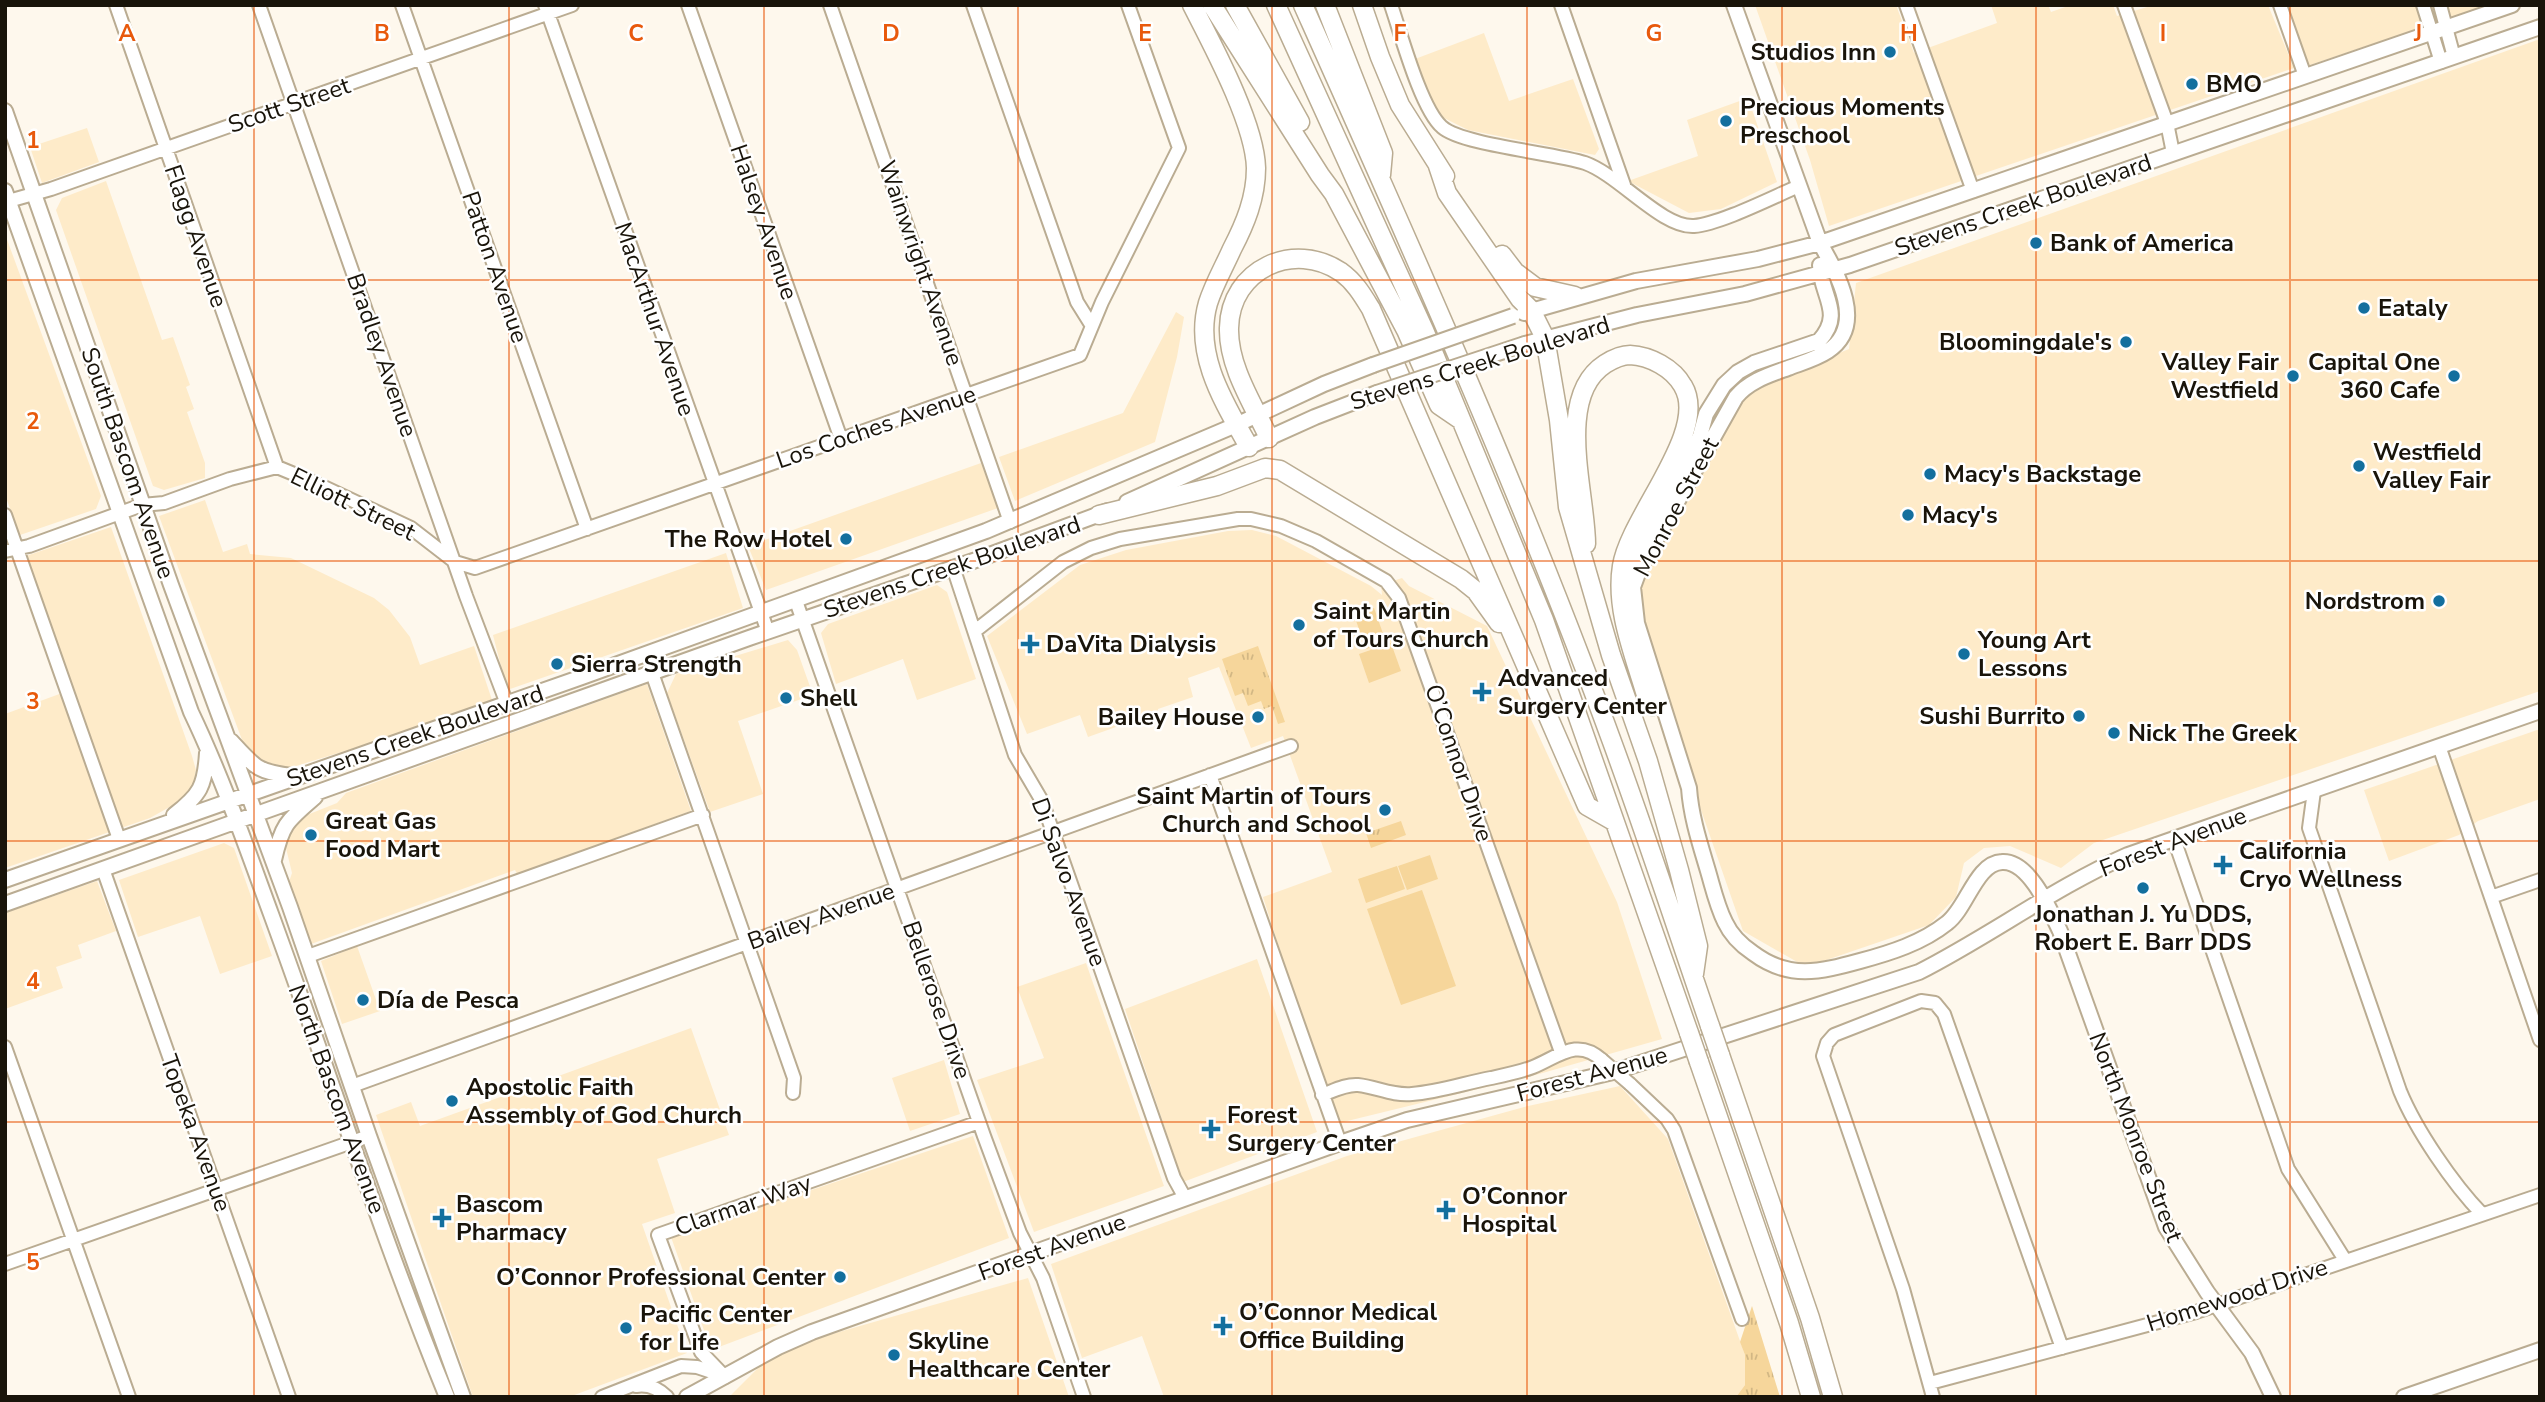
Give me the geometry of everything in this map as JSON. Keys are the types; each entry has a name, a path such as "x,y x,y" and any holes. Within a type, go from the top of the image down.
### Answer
{"highway":[{"path":"1180,5 1235,97"},
{"path":"1192,5 1235,97 1255,155 1255,184 1245,223 1214,286 1204,324 1208,364 1226,408 1249,447"},
{"path":"1212,5 1334,194 1405,330 1439,405 1461,420"},
{"path":"1236,5 1328,172 1334,194"},
{"path":"1276,5 1424,330 1544,620 1789,1323 1811,1397"},
{"path":"1303,5 1381,179 1496,450 1611,739 1810,1318 1833,1397"},
{"path":"1325,5 1383,153 1381,179"},
{"path":"1362,5 1400,105 1438,166 1515,272 1535,287 1575,296"},
{"path":"1438,166 1447,193 1520,299 1531,310 1545,338 1559,420 1568,507 1611,655 1648,761 1679,870 1698,946 1693,978"},
{"path":"1269,438 1235,363 1230,346 1231,312 1237,294 1258,271 1288,258 1301,257 1331,266 1354,284 1371,309 1587,806 1615,822"},
{"path":"1586,565 1586,536 1578,480 1578,435 1583,388 1593,373 1614,358 1640,356 1669,369 1684,387 1689,409 1682,442 1629,540 1622,569 1623,613 1646,695 1652,706"},
{"path":"1099,514 1217,486 1265,468 1280,470 1461,579 1476,591 1527,666"}],"main road":[{"path":"1734,5 1819,243"},
{"name":"Stevens Creek Boulevard","path":"5,880 507,704 986,531 1366,368 1513,316 1575,296 1636,281 1789,252 1819,243 2512,5"},
{"name":"Stevens Creek Boulevard","path":"5,904 768,632 976,561 1099,514 1377,393 1545,338 1637,315 1745,294 1820,274 2540,27"},
{"name":"South Bascom Avenue","path":"5,111 142,505 256,814"},
{"name":"South Bascom Avenue","path":"6,198 191,712 228,801"},
{"name":"Monroe Street","path":"1690,808 1689,789 1637,623 1633,587 1640,568 1736,397 1761,378 1822,355 1841,338 1847,316 1844,294 1835,269 1819,243"},
{"name":"Monroe Street","path":"1819,243 1820,274 1832,314 1826,333 1819,341 1754,363 1738,372 1724,385 1706,414 1700,436 1629,573 1627,596 1633,631 1652,706 1681,791 1690,808 1719,908 1729,931 1759,958 1775,967 1790,971 1828,970 1890,953 1924,938 1952,920 1980,876 1996,862 2018,864 2025,870 2044,900"},
{"path":"953,567 986,531"},
{"name":"Stevens Creek Boulevard","path":"516,722 518,713 526,707 565,694 579,683 582,677"},
{"name":"Forest Avenue","path":"687,1397 778,1347 812,1332 1340,1143 1407,1120 1613,1072 1890,983 1941,961 2103,865 2540,711"},
{"path":"227,737 263,772 297,777"},
{"path":"162,824 185,806 202,787 206,775 207,746"},
{"path":"274,861 283,828 289,819 323,790"},
{"name":"North Bascom Avenue","path":"228,801 414,1315 447,1397"},
{"name":"North Bascom Avenue","path":"256,814 463,1397"},
{"name":"North Monroe Street","path":"2044,900 2073,967 2166,1227 2184,1258 2252,1353 2273,1397"},
{"path":"2404,1397 2540,1350"},
{"path":"709,1397 725,1377"}],"street":[{"name":"Flagg Avenue","path":"116,5 277,467"},
{"name":"Bradley Avenue","path":"259,5 507,704"},
{"name":"Patton Avenue","path":"402,5 587,529"},
{"name":"Scott Street","path":"6,198 34,193 166,148 421,58 547,9 572,5"},
{"name":"Halsey Avenue","path":"688,5 841,439"},
{"name":"Wainwright Avenue","path":"830,5 1010,522"},
{"path":"972,5 1077,302 1092,326"},
{"path":"1391,5 1429,111 1443,129 1470,138 1587,163 1624,185 1659,213 1677,223 1694,226 1799,186"},
{"path":"1561,5 1624,185"},
{"path":"1906,5 1973,191"},
{"path":"2124,5 2179,151"},
{"path":"2280,5 2305,76"},
{"path":"2423,5 2431,33 2448,59"},
{"path":"2440,5 2448,59"},
{"name":"Los Coches Avenue","path":"455,562 475,568 1080,355 1179,148 1129,7"},
{"name":"MacArthur Avenue","path":"547,9 768,632"},
{"name":"Elliott Street","path":"11,550 142,505 164,503 230,479 277,467 411,528 455,562"},
{"path":"5,515 11,550 119,839"},
{"name":"O’Connor Drive","path":"975,631 1063,562 1091,548 1120,539 1238,519 1258,520 1281,526 1315,541 1386,580 1399,598 1560,1052"},
{"name":"Di Salvo Avenue","path":"953,567 1015,755 1042,801 1174,1178 1185,1198"},
{"name":"Bellerose Drive","path":"796,601 979,1122 1030,1255 1043,1278 1084,1397"},
{"path":"652,673 794,1078 793,1093"},
{"name":"Bailey Avenue","path":"352,1086 1291,746"},
{"path":"2439,746 2540,1038"},
{"path":"1210,775 1340,1143"},
{"path":"2314,791 2309,828 2410,1115 2482,1214"},
{"path":"307,956 703,815"},
{"path":"2174,839 2288,1169 2345,1260"},
{"name":"Topeka Avenue","path":"103,869 289,1397"},
{"path":"2491,897 2540,880"},
{"path":"1933,1397 1903,1289 1823,1062 1824,1048 1834,1035 1921,1001 1935,1003 1944,1014 2062,1348"},
{"path":"5,1047 129,1397"},
{"path":"1322,1096 1358,1085 1394,1094 1420,1093 1507,1075 1533,1067 1560,1052 1586,1050 1594,1053 1667,1119 1674,1130 1742,1319"},
{"name":"Clarmar Way","path":"725,1377 701,1352 658,1234 979,1122"},
{"path":"5,1264 369,1136"},
{"name":"Homewood Drive","path":"1930,1383 2217,1305 2540,1195"},
{"path":"602,1397 681,1366 697,1367 725,1377"},
{"path":"632,1386 645,1384 667,1397"}],"shaded area":[{"path":"1755,5 1896,5 1914,53 1997,23 1991,5 2048,5 2051,12 2071,5 2113,5 2117,16 2154,5 2268,5 2294,68 1829,226 1810,160"},
{"path":"2282,5 2489,5 2304,67"},
{"path":"1484,33 1509,101 1573,79 1599,149 1595,155 1468,130 1438,115 1415,59"},
{"name":"Westfield Valley Fair","path":"2540,39 2540,691 2094,843 2061,868 2010,846 1984,848 1964,863 1956,897 1929,925 1806,967 1743,931 1633,614 1639,586 1745,397 1787,374 1849,349 1856,283"},
{"path":"1748,98 1777,182 1721,209 1689,213 1628,181 1698,156 1687,120"},
{"path":"87,128 99,162 42,183 30,147"},
{"path":"106,181 162,340 173,337 190,385 186,387 194,409 187,412 205,463 205,478 164,490 153,486 56,210 62,198"},
{"path":"5,234 101,496 96,509 20,535 5,495"},
{"path":"1176,312 1184,317 1177,357 1155,442 1015,501 999,457 1123,413"},
{"path":"981,463 998,508 766,590 748,546"},
{"path":"205,500 223,552 247,544 250,554 291,558 374,598 389,610 410,637 420,665 474,646 492,700 378,741 286,769 264,762 245,748 159,516"},
{"path":"111,527 192,756 196,770 193,787 182,800 150,818 5,868 5,714 73,689 26,556"},
{"path":"1252,530 1276,536 1371,586 1382,595 1381,585 1402,578 1409,586 1487,626 1617,902 1662,1039 1539,1074 1335,1124 1263,897 1332,872 1283,736 1251,748 1219,667 1188,678 1193,697 1088,737 1080,715 1027,734 987,636 1080,565 1126,550 1228,531"},
{"path":"726,553 743,608 507,690 493,635"},
{"path":"937,585 947,592 976,679 917,700 903,659 836,684 821,633 828,624"},
{"path":"788,640 797,650 813,695 738,721 763,794 710,812 667,693 676,674"},
{"path":"647,684 691,811 517,874 515,870 311,944 289,882 292,873 285,844 289,828 297,819 337,803 346,793"},
{"path":"2540,729 2540,799 2478,821 2459,835 2389,861 2364,790"},
{"path":"224,843 234,848 272,956 220,974 200,916 138,937 119,880"},
{"path":"97,881 116,931 78,945 82,958 56,967 63,988 5,1009 5,913"},
{"path":"357,946 380,1011 342,1024 321,961"},
{"path":"1257,959 1317,1132 1183,1182 1125,1009"},
{"path":"1086,963 1164,1186 1034,1232 977,1080 1044,1058 1017,987"},
{"path":"691,1028 729,1135 657,1159 675,1213 642,1224 687,1353 569,1397 473,1397 376,1115 411,1102 420,1126"},
{"path":"944,1060 960,1114 910,1131 892,1078"},
{"name":"O’Connor Hospital","path":"1620,1086 1668,1139 1745,1355 1745,1385 1736,1397 1164,1397 1142,1336 1082,1358 1051,1264 1347,1156 1528,1106"},
{"path":"973,1136 1009,1238 711,1350 671,1237"},
{"path":"1028,1278 1069,1397 729,1397 776,1350"}],"green space":[{"path":"1374,608 1386,642 1366,649 1354,615"},
{"path":"1391,643 1401,671 1369,683 1359,654"},
{"path":"1258,646 1285,722 1278,724 1272,706 1264,709 1261,701 1248,706 1243,693 1235,696 1222,659"},
{"path":"1401,821 1406,835 1371,848 1366,833"},
{"path":"1430,855 1438,879 1407,890 1398,866"},
{"path":"1397,866 1405,889 1366,903 1358,879"},
{"path":"1422,890 1456,986 1401,1005 1367,909"},
{"path":"1752,1306 1780,1397 1736,1397 1745,1385 1745,1355 1740,1342"}],"place":[{"name":"Studios Inn","path":"1890,52"},
{"name":"BMO","path":"2192,84"},
{"name":"Precious Moments Preschool","path":"1726,121"},
{"name":"Bank of America","path":"2036,243"},
{"name":"Eataly","path":"2364,308"},
{"name":"Bloomingdale's","path":"2126,342"},
{"name":"Valley Fair Westfield","path":"2293,376"},
{"name":"Capital One 360 Cafe","path":"2454,376"},
{"name":"Westfield Valley Fair","path":"2359,466"},
{"name":"Macy's Backstage","path":"1930,474"},
{"name":"Macy's","path":"1908,515"},
{"name":"The Row Hotel","path":"846,539"},
{"name":"Nordstrom","path":"2439,601"},
{"name":"Saint Martin of Tours Church","path":"1299,625"},
{"name":"DaVita Dialysis","path":"1030,644"},
{"name":"Young Art Lessons","path":"1964,654"},
{"name":"Sierra Strength","path":"557,664"},
{"name":"Advanced Surgery Center","path":"1482,692"},
{"name":"Shell","path":"786,698"},
{"name":"Sushi Burrito","path":"2079,716"},
{"name":"Bailey House","path":"1258,717"},
{"name":"Nick The Greek","path":"2114,733"},
{"name":"Saint Martin of Tours Church and School","path":"1385,810"},
{"name":"Great Gas Food Mart","path":"311,835"},
{"name":"California Cryo Wellness","path":"2223,865"},
{"name":"Jonathan J. Yu DDS, Robert E. Barr DDS","path":"2143,888"},
{"name":"Día de Pesca","path":"363,1000"},
{"name":"Apostolic Faith Assembly of God Church","path":"452,1101"},
{"name":"Forest Surgery Center","path":"1211,1129"},
{"name":"O’Connor Hospital","path":"1446,1210"},
{"name":"Bascom Pharmacy","path":"442,1218"},
{"name":"O’Connor Professional Center","path":"840,1277"},
{"name":"O’Connor Medical Office Building","path":"1223,1326"},
{"name":"Pacific Center for Life","path":"626,1328"},
{"name":"Skyline Healthcare Center","path":"894,1355"}]}
